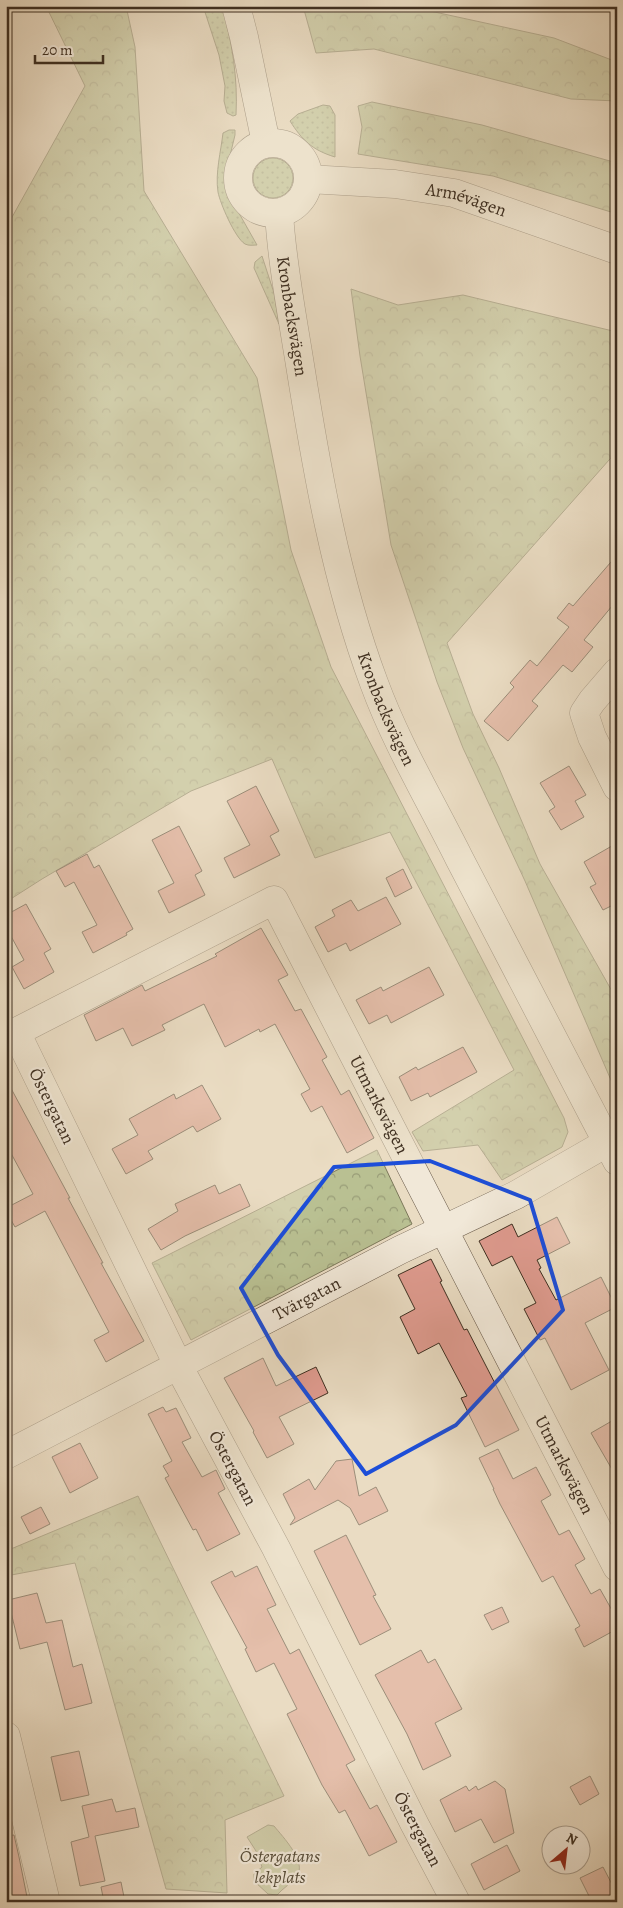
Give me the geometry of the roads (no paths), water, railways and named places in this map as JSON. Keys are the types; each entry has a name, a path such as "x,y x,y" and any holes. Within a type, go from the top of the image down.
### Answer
{"street":[{"path":"236,6 266,143"},
{"path":"266,143 276,143 295,151 307,169 308,179 307,189 296,205 279,213 268,214 248,204 241,195 237,174 240,163 251,150 266,143"},
{"name":"Armévägen","path":"308,179 395,184 454,193 617,250"},
{"name":"Kronbacksvägen","path":"279,213 281,246 324,498 357,633 375,685 414,771 613,1147"},
{"path":"617,672 584,713 592,738 617,788"},
{"name":"Utmarksvägen","path":"16,1032 274,900 617,1566"},
{"name":"Östergatan","path":"16,1032 179,1367 276,1548 415,1825 456,1902"},
{"name":"Tvärgatan","path":"6,1456 400,1250 613,1147"},
{"path":"6,1736 46,1902"}],"park label":[{"name":"Östergatans lekplats","path":"280,1866"}]}
